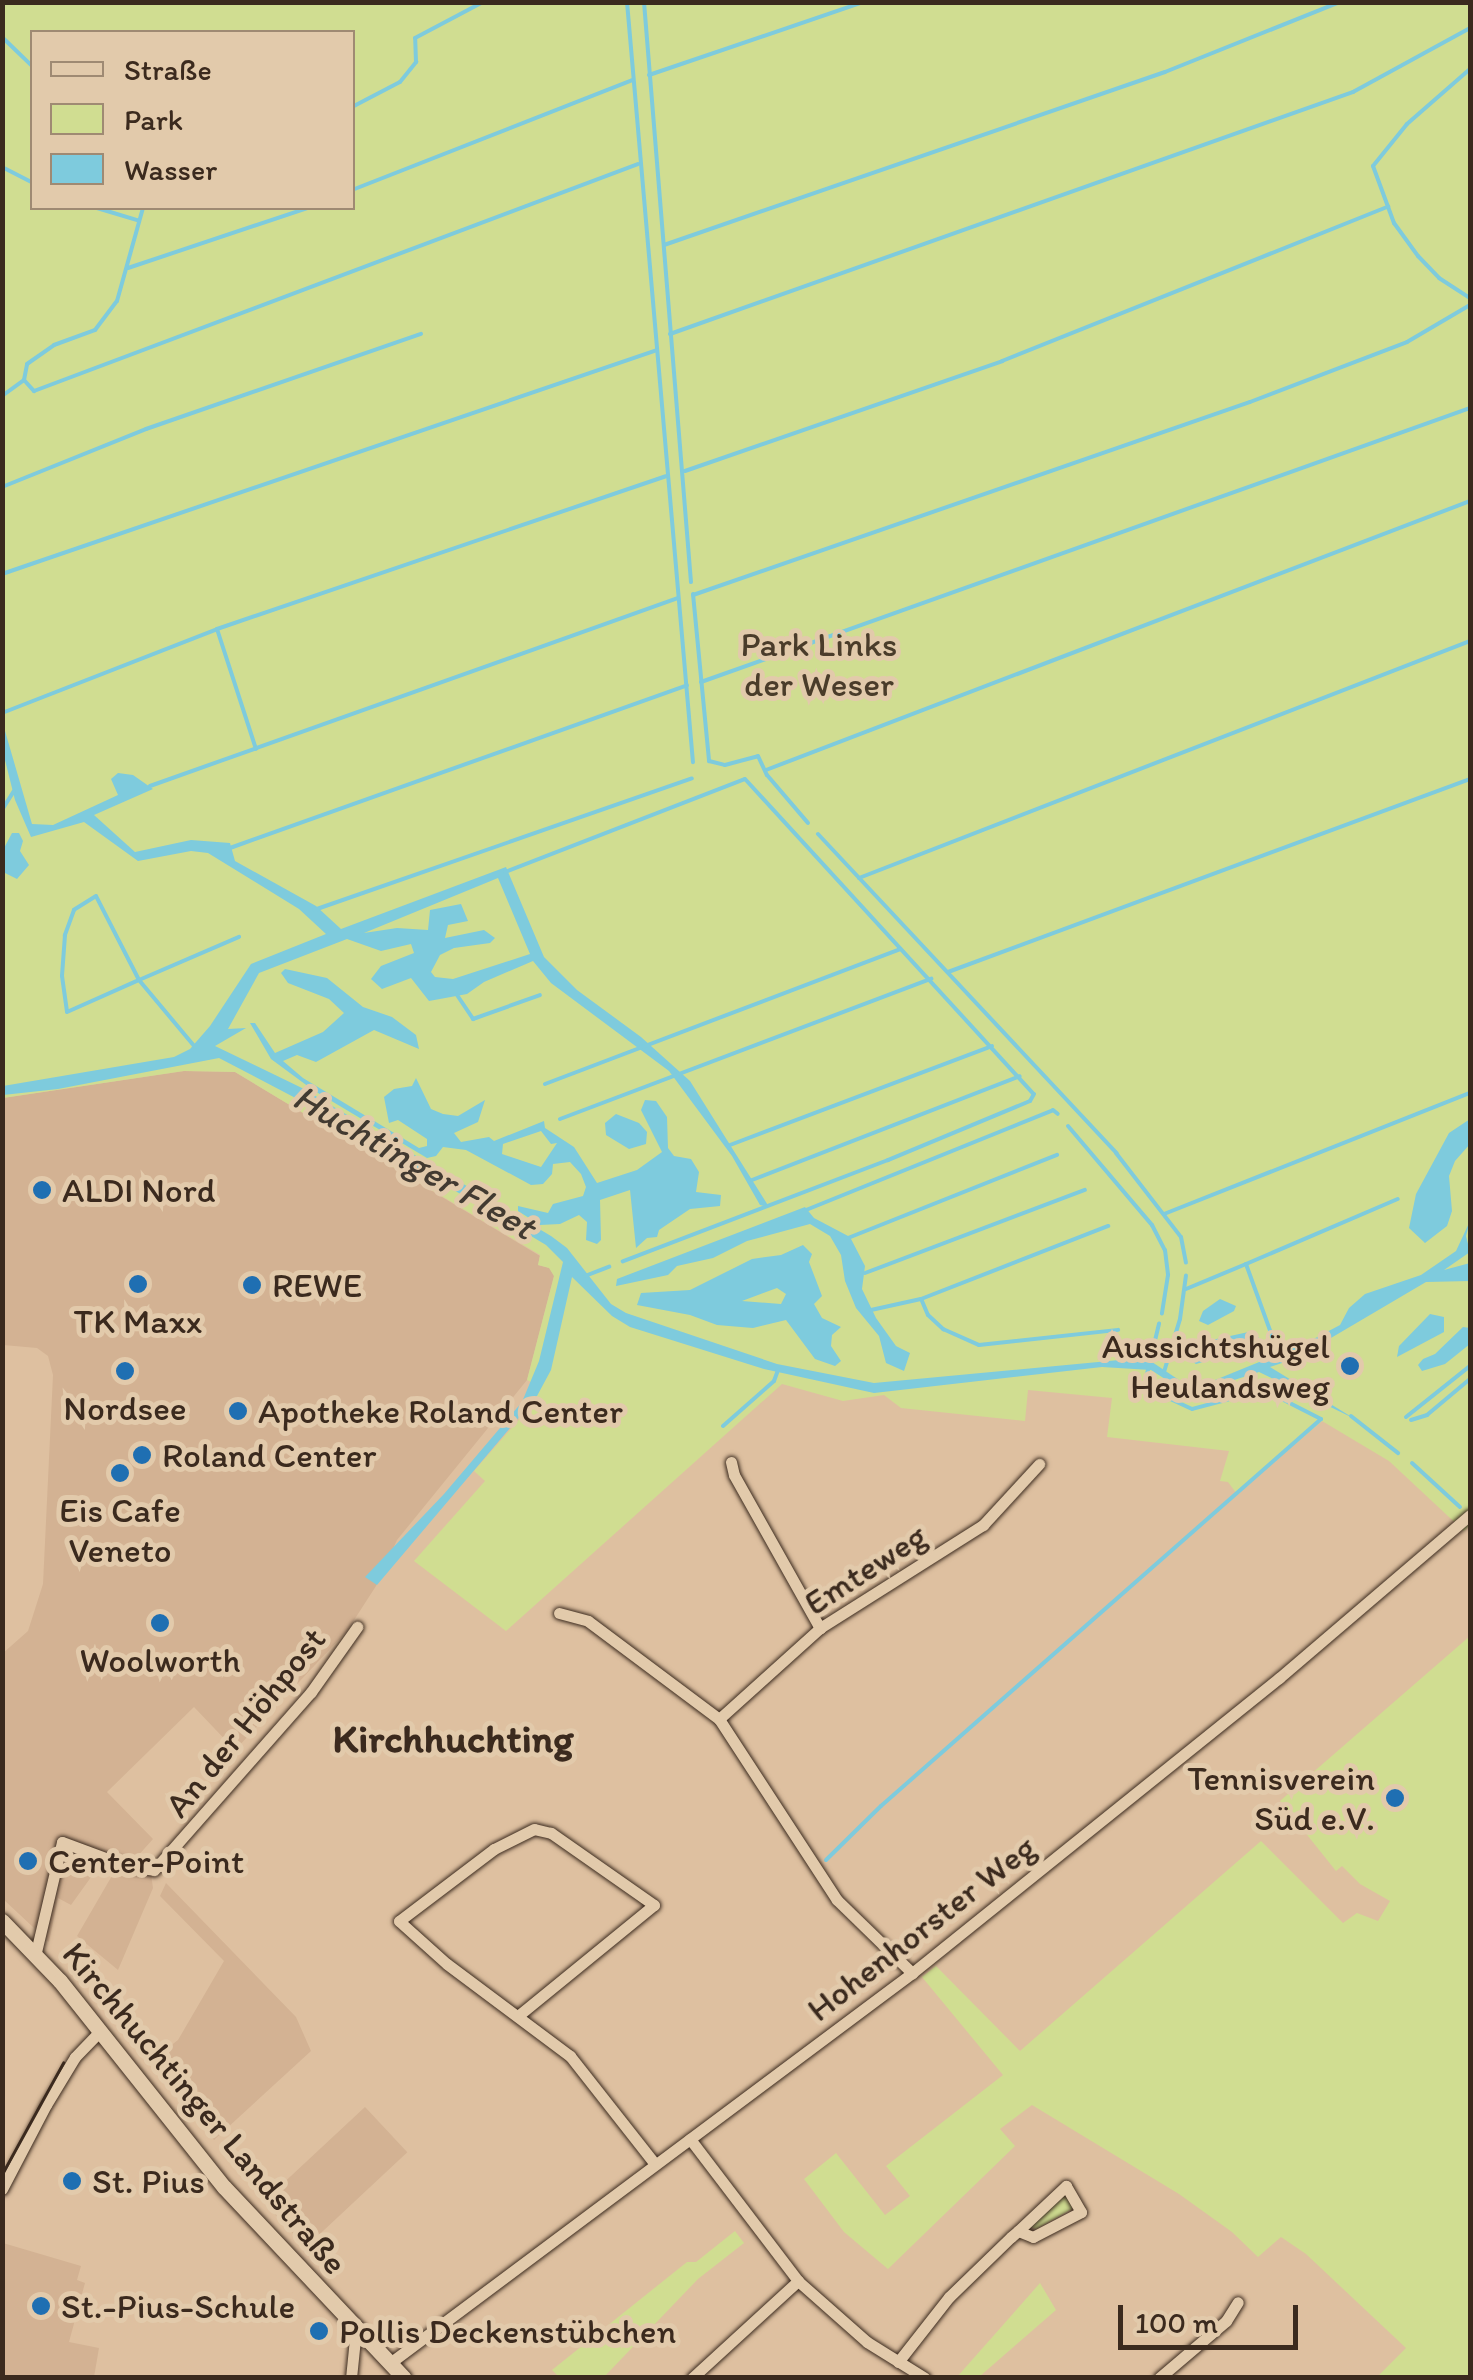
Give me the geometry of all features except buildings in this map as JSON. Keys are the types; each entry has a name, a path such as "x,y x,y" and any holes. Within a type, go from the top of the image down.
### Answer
{"main road":[{"name":"Kirchhuchtinger Landstraße","path":"2,1921 36,1952 81,2006 224,2188 404,2378"}],"street":[{"path":"731,1462 734,1475 820,1628"},
{"name":"Emteweg","path":"719,1719 820,1628 983,1525 1039,1464"},
{"name":"Hohenhorster Weg","path":"390,2363 912,1973 1280,1678 1470,1515"},
{"path":"559,1613 588,1622 719,1719 828,1887 912,1973"},
{"name":"An der Höhpost","path":"36,1952 62,1842 127,1866 154,1870 311,1692 357,1627"},
{"path":"519,2015 654,1905 552,1833 534,1830 494,1850 399,1921 447,1964 570,2056 655,2164"},
{"path":"2,2190 46,2104 75,2057 100,2031"},
{"path":"690,2139 798,2282 855,2333 924,2378"},
{"path":"898,2362 948,2298 1018,2231 1066,2186 1081,2212 1033,2237 1018,2231"},
{"path":"692,2378 798,2282"},
{"path":"1159,2378 1226,2321 1238,2302"},
{"path":"351,2378 356,2330"}],"shaded area":[{"path":"184,1071 235,1072 540,1256 538,1265 550,1268 554,1276 527,1380 397,1540 376,1586 347,1631 235,1750 194,1707 107,1792 153,1839 136,1858 135,1867 151,1874 153,1888 118,1970 77,1936 113,1874 99,1866 71,1905 58,1898 49,1942 3,1899 2,1654 28,1631 43,1584 53,1375 48,1356 37,1348 3,1345 3,1098"},
{"path":"166,1883 296,2017 311,2051 214,2140 151,2061 178,2040 224,1961 160,1896"},
{"path":"365,2107 407,2152 306,2247 263,2202"},
{"name":"St.-Pius-Schule","path":"3,2243 81,2266 77,2280 85,2283 69,2342 99,2348 94,2377 3,2377"}],"green space":[{"name":"Park Links der Weser","path":"2,3 1470,3 1470,1525 1464,1531 1389,1461 1322,1421 1237,1494 1228,1482 1220,1481 1229,1451 1107,1437 1112,1398 1028,1390 1025,1421 901,1408 884,1395 843,1401 782,1384 506,1631 414,1561 485,1481 474,1471 523,1415 541,1387 527,1380 554,1276 549,1268 538,1265 540,1255 235,1072 184,1071 3,1098"},
{"path":"1470,1636 1470,2377 1377,2377 1406,2348 1306,2254 1281,2237 1258,2257 1232,2232 1179,2194 1032,2105 1000,2129 1015,2146 888,2269 844,2232 804,2179 836,2153 885,2215 910,2196 886,2166 1003,2075 922,1977 936,1966 1020,2051 1261,1841 1343,1923 1357,1913 1378,1921 1390,1901 1360,1884 1342,1866 1336,1871 1280,1801"},
{"path":"1065,2194 1074,2208 1036,2229 1031,2227"},
{"path":"735,2231 744,2243 698,2279 604,2377 559,2377 552,2370 687,2262 696,2262"},
{"path":"1040,2283 1056,2310 979,2377 957,2377"}],"water":[{"name":"Huchtinger Fleet","path":"3,724 32,824 53,825 118,795 111,779 118,773 133,775 153,789 94,815 135,852 191,840 230,843 235,861 316,906 341,929 506,867 544,957 577,990 641,1037 690,1081 769,1207 760,1205 732,1156 669,1071 551,983 533,961 484,982 467,994 429,1001 411,978 382,989 371,979 381,966 414,953 411,944 381,951 347,939 259,973 228,1029 246,1028 215,1046 302,1088 551,1236 567,1248 611,1304 626,1313 777,1364 874,1383 1130,1359 1149,1360 1188,1386 1198,1387 1340,1325 1349,1308 1365,1294 1421,1275 1456,1251 1470,1221 1466,1236 1470,1252 1444,1270 1470,1263 1470,1281 1426,1282 1297,1358 1270,1367 1355,1419 1259,1372 1197,1392 1179,1388 1151,1370 1102,1367 874,1393 764,1369 630,1327 612,1316 572,1277 551,1370 537,1396 377,1585 365,1577 444,1494 522,1402 539,1361 563,1262 546,1245 326,1114 219,1058 58,1089 3,1095 3,1086 174,1057 190,1049 210,1026 251,964 326,934 299,909 208,853 191,851 138,861 84,822 31,837 15,800 3,752","holes":["498,878 530,954 453,979 435,977 431,972 440,955 454,948 490,943 495,938 484,930 445,938 448,925 468,921 461,904 430,910 428,930 397,928 364,933"]},
{"path":"12,833 19,833 23,841 20,851 29,865 17,879 3,872 3,850"},
{"path":"285,969 327,978 363,1007 392,1017 416,1035 419,1049 374,1030 316,1062 297,1055 283,1061 303,1078 419,1148 427,1146 427,1139 398,1120 389,1123 384,1097 394,1089 412,1086 416,1078 431,1109 443,1114 458,1116 485,1100 478,1122 454,1133 461,1142 489,1137 494,1141 544,1121 545,1128 574,1147 597,1183 637,1170 662,1152 641,1110 645,1100 656,1101 667,1117 668,1148 674,1156 691,1159 699,1172 696,1192 721,1195 720,1206 690,1209 659,1230 657,1237 647,1238 636,1248 630,1190 600,1200 601,1240 597,1244 586,1240 587,1222 579,1215 560,1224 540,1225 518,1211 518,1206 548,1213 553,1204 583,1196 586,1187 570,1162 553,1164 552,1174 543,1184 531,1185 466,1150 443,1147 436,1156 427,1158 313,1090 271,1059 250,1023 255,1023 275,1053 323,1032 344,1013 329,999 288,983 281,973","holes":["541,1131 551,1144 557,1143 541,1167 502,1154 503,1144"]},
{"path":"616,1114 639,1123 647,1132 646,1144 629,1149 606,1135 605,1123"},
{"path":"1470,1119 1470,1144 1455,1161 1449,1176 1452,1211 1447,1226 1425,1243 1409,1228 1416,1194 1449,1133"},
{"path":"805,1207 814,1218 850,1237 865,1266 862,1289 876,1318 896,1346 910,1353 904,1371 886,1363 879,1336 856,1308 845,1281 841,1255 830,1236 810,1224 747,1241 713,1258 677,1266 668,1275 616,1286 617,1279"},
{"path":"803,1245 812,1254 809,1262 822,1296 814,1304 822,1318 841,1327 832,1335 831,1346 841,1361 835,1366 815,1359 786,1320 753,1328 717,1325 690,1315 637,1305 641,1293 690,1290 752,1259 781,1255","holes":["777,1288 786,1294 781,1304 742,1301"]},
{"path":"1220,1299 1236,1306 1234,1311 1208,1325 1199,1321 1203,1311"},
{"path":"1430,1314 1444,1317 1444,1332 1397,1357 1399,1346"},
{"path":"1463,1327 1470,1328 1470,1344 1445,1364 1422,1371 1418,1365 1423,1359 1435,1354"},
{"path":"1253,1331 1259,1338 1213,1359 1196,1364 1186,1357 1198,1343"}],"waterway":[{"path":"355,105 400,82 416,62 415,38 483,2"},
{"path":"627,2 693,762"},
{"path":"644,2 691,582"},
{"path":"649,75 863,2"},
{"path":"664,245 1165,72 1340,2"},
{"path":"670,334 1353,92 1470,28"},
{"path":"2,37 30,64"},
{"path":"1470,69 1407,124 1373,166 1394,223 1418,256 1439,278 1470,298"},
{"path":"355,189 632,80"},
{"path":"24,380 34,391 638,164"},
{"path":"2,167 30,181"},
{"path":"685,471 1002,361 1388,207"},
{"path":"104,210 137,220"},
{"path":"2,396 24,380 27,364 54,345 95,330 117,301 142,210"},
{"path":"128,268 301,210"},
{"path":"693,595 1250,402 1407,342 1470,305"},
{"path":"2,487 146,429 421,334"},
{"path":"2,574 657,350"},
{"path":"701,682 1470,408"},
{"path":"2,713 217,629 666,476"},
{"path":"766,770 1470,501"},
{"path":"693,594 709,761 725,765 758,756 767,775 808,823"},
{"path":"150,786 678,598"},
{"path":"217,629 256,749"},
{"path":"859,878 1470,641"},
{"path":"230,848 687,685"},
{"path":"314,910 692,778"},
{"path":"505,872 745,779 1034,1094 1030,1101 888,1160 623,1261"},
{"path":"948,972 1470,779"},
{"path":"2,810 14,791"},
{"path":"818,834 1116,1153 1181,1237 1186,1263"},
{"path":"195,1047 139,980 96,896 74,910 65,935 62,976 67,1012 139,980 239,937"},
{"path":"545,1084 900,949"},
{"path":"560,1119 931,979"},
{"path":"457,995 473,1019 540,995"},
{"path":"730,1145 992,1046"},
{"path":"752,1180 1020,1076"},
{"path":"1164,1214 1470,1093"},
{"path":"806,1210 1053,1110 1058,1114"},
{"path":"1068,1126 1152,1225 1165,1250 1168,1275 1162,1314"},
{"path":"848,1238 1057,1155"},
{"path":"865,1273 1085,1190"},
{"path":"1280,1358 1246,1264 1398,1199"},
{"path":"871,1310 921,1299 1108,1226"},
{"path":"1186,1289 1246,1264"},
{"path":"585,1276 609,1267"},
{"path":"1164,1372 1180,1319 1186,1275"},
{"path":"922,1301 928,1315 943,1329 979,1345 1118,1330"},
{"path":"1146,1378 1159,1324"},
{"path":"1406,1417 1470,1366"},
{"path":"723,1426 774,1381 778,1370"},
{"path":"1411,1420 1427,1415 1470,1379"},
{"path":"826,1860 881,1806 1321,1419 1264,1390 1192,1409 1153,1391"},
{"path":"1351,1416 1398,1453"},
{"path":"1412,1463 1460,1507"}],"tram line":[{"path":"2,2174 63,2063"}],"place":[{"name":"ALDI Nord","path":"42,1190"},
{"name":"TK Maxx","path":"138,1284"},
{"name":"REWE","path":"252,1285"},
{"name":"Aussichtshügel Heulandsweg","path":"1350,1366"},
{"name":"Nordsee","path":"125,1371"},
{"name":"Apotheke Roland Center","path":"238,1411"},
{"name":"Roland Center","path":"142,1455"},
{"name":"Eis Cafe Veneto","path":"120,1473"},
{"name":"Woolworth","path":"160,1623"},
{"name":"Tennisverein Süd e.V.","path":"1395,1798"},
{"name":"Center-Point","path":"28,1861"},
{"name":"St. Pius","path":"72,2181"},
{"name":"St.-Pius-Schule","path":"41,2306"},
{"name":"Pollis Deckenstübchen","path":"319,2331"}],"district":[{"name":"Kirchhuchting","path":"453,1738"}]}
